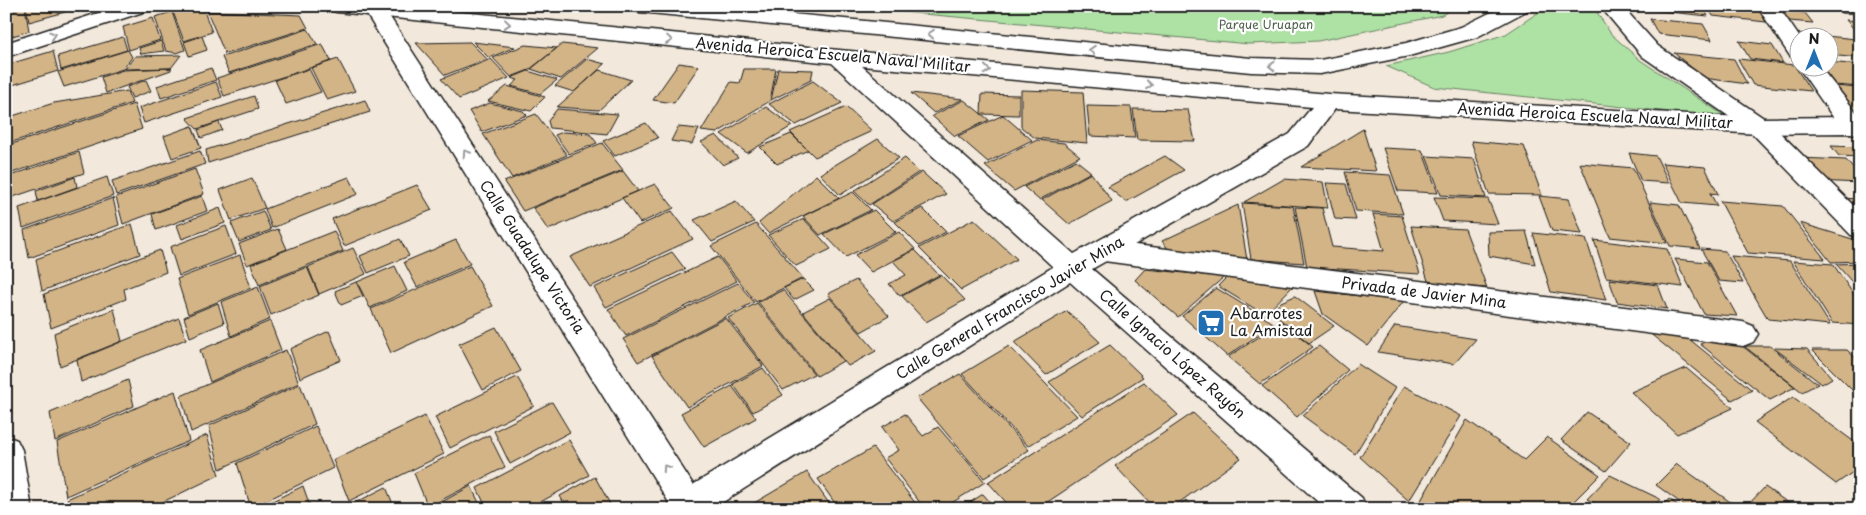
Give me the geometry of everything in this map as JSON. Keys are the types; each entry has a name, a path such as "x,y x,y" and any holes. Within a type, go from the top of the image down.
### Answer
{"street":[{"path":"6,50 142,6"},
{"name":"Avenida Heroica Escuela Naval Militar","path":"337,6 377,8 839,57 1329,101 1759,126 1857,126"},
{"name":"Avenida Heroica Escuela Naval Militar","path":"639,6 1241,64 1320,67 1409,49 1469,32 1521,6"},
{"path":"1610,6 1650,51 1759,126 1860,228"},
{"path":"1767,6 1788,36"},
{"name":"Calle Guadalupe Victoria","path":"377,8 688,507"},
{"name":"Calle Ignacio López Rayón","path":"839,57 1072,268 1350,509"},
{"path":"1320,67 1329,101"},
{"path":"1818,78 1857,126"},
{"name":"Calle General Francisco Javier Mina","path":"688,507 1072,268 1300,140 1329,101"},
{"name":"Privada de Javier Mina","path":"1104,251 1744,334"},
{"path":"6,450 15,509"}],"green space":[{"name":"Parque Uruapan","path":"897,6 1456,6 1442,15 1318,41 1249,44 902,12"},
{"path":"1548,6 1593,6 1611,34 1640,60 1728,118 1434,87 1386,66 1449,52 1506,34"}],"building":[{"path":"26,6 63,6 65,12 29,22"},
{"path":"194,6 202,6 212,32 184,41 173,12"},
{"path":"1702,6 1708,16 1622,7"},
{"path":"1707,6 1758,8 1766,22 1713,16"},
{"path":"1772,6 1803,6 1807,12 1775,9"},
{"path":"1836,6 1860,6 1860,14 1841,13"},
{"path":"25,7 29,31 6,38 6,12"},
{"path":"1771,10 1805,13 1813,23 1778,20"},
{"path":"207,11 301,15 308,28 225,54"},
{"path":"172,12 185,50 177,53 166,51 155,17"},
{"path":"153,18 160,40 129,50 123,27"},
{"path":"1650,19 1703,24 1712,40 1658,34"},
{"path":"1846,20 1860,21 1860,36"},
{"path":"308,29 317,44 229,73 222,57"},
{"path":"202,36 207,50 189,56 184,42"},
{"path":"123,37 127,50 61,70 58,56"},
{"path":"1838,37 1856,39 1860,43 1860,58 1838,56"},
{"path":"161,41 164,51 141,54 139,48"},
{"path":"1739,41 1772,45 1783,63 1750,59"},
{"path":"470,42 487,59 445,75 416,43"},
{"path":"473,42 515,47 489,58"},
{"path":"322,44 331,61 224,96 217,78"},
{"path":"562,44 598,48 561,79 531,69"},
{"path":"525,45 557,48 529,70 511,77 493,58"},
{"path":"128,50 132,57 123,69 64,87 58,72"},
{"path":"53,51 58,71 6,87 6,65"},
{"path":"1674,53 1734,59 1747,84 1704,78"},
{"path":"181,55 171,68 125,69 135,56"},
{"path":"338,59 355,91 327,100 311,68"},
{"path":"491,59 509,78 459,99 441,79"},
{"path":"587,59 605,64 574,92 555,86"},
{"path":"1738,59 1788,64 1788,78 1802,78 1811,91 1753,85"},
{"path":"679,63 699,66 674,103 653,100"},
{"path":"1838,63 1860,65 1860,87 1823,84 1818,78 1838,78"},
{"path":"171,68 171,70 106,93 101,77 123,70"},
{"path":"211,68 216,80 161,98 157,86"},
{"path":"309,69 321,92 286,104 275,80"},
{"path":"744,69 776,69 770,101 717,133 701,131 731,82 740,83"},
{"path":"778,69 813,70 811,80 771,100"},
{"path":"599,70 631,80 599,110 557,107"},
{"path":"528,71 557,80 540,94 511,86 518,80 511,78"},
{"path":"146,80 151,91 132,98 127,87"},
{"path":"813,81 842,103 796,125 769,104"},
{"path":"216,82 222,97 144,123 139,108"},
{"path":"1823,85 1858,88 1860,114 1842,112"},
{"path":"507,86 545,97 531,111 488,101"},
{"path":"1021,90 1083,92 1087,143 1035,138 1021,127"},
{"path":"127,91 132,103 6,144 6,118 54,103"},
{"path":"911,93 963,99 934,113"},
{"path":"982,94 1019,95 1019,115 981,114"},
{"path":"254,96 258,109 197,129 187,118"},
{"path":"365,100 370,112 208,163 206,150"},
{"path":"964,100 989,120 955,136 932,116"},
{"path":"490,103 523,111 527,115 482,132 469,111"},
{"path":"134,104 142,129 6,175 6,146"},
{"path":"1087,106 1131,107 1135,138 1090,136"},
{"path":"766,107 792,126 747,153 721,134"},
{"path":"846,107 872,131 815,157 790,132"},
{"path":"557,109 618,114 607,134 550,128 548,121"},
{"path":"1133,109 1188,110 1195,141 1137,140"},
{"path":"536,114 567,155 512,178 483,134"},
{"path":"1003,115 1032,140 988,162 958,136"},
{"path":"219,122 222,130 201,138 198,130"},
{"path":"646,123 658,138 615,156 603,141"},
{"path":"192,126 201,148 172,158 164,136"},
{"path":"678,127 699,129 692,144 671,141"},
{"path":"1363,129 1376,171 1301,167"},
{"path":"563,132 590,134 597,143 569,154 555,135"},
{"path":"791,134 808,150 777,164 760,147"},
{"path":"716,135 738,158 723,165 701,142"},
{"path":"878,139 899,158 840,195 820,174"},
{"path":"1037,140 1064,143 1080,156 1014,191 985,166"},
{"path":"1471,141 1524,146 1542,195 1489,194"},
{"path":"602,143 623,170 523,211 504,182"},
{"path":"1831,146 1860,147 1860,157 1839,156"},
{"path":"1383,148 1422,150 1438,193 1398,191"},
{"path":"200,151 205,164 116,195 112,181"},
{"path":"79,152 84,173 10,198 7,177"},
{"path":"1629,153 1656,156 1669,183 1641,181"},
{"path":"1165,156 1184,170 1126,202 1108,187"},
{"path":"1426,156 1474,159 1486,198 1441,195"},
{"path":"905,158 919,172 869,205 854,191"},
{"path":"1799,158 1846,160 1860,177 1860,183 1816,181"},
{"path":"1076,160 1091,172 1039,200 1024,187"},
{"path":"1580,163 1633,168 1667,243 1610,237"},
{"path":"1662,163 1705,167 1718,194 1710,193 1717,206 1682,203"},
{"path":"195,169 204,194 123,224 116,197"},
{"path":"623,171 638,191 548,230 533,208"},
{"path":"922,172 946,194 893,221 872,204"},
{"path":"1345,172 1390,175 1403,214 1356,211"},
{"path":"1091,173 1112,201 1069,224 1042,200"},
{"path":"816,175 839,198 768,233 759,223"},
{"path":"75,177 77,187 38,201 36,191"},
{"path":"107,177 113,196 23,228 19,208"},
{"path":"349,177 358,194 272,228 265,209"},
{"path":"252,178 265,208 231,220 220,190"},
{"path":"1284,179 1323,182 1328,208 1244,202"},
{"path":"1326,183 1346,184 1356,220 1335,219"},
{"path":"655,184 674,208 640,223 622,198"},
{"path":"417,185 432,210 344,246 332,219"},
{"path":"853,192 871,210 820,235 803,216"},
{"path":"202,196 207,211 156,230 152,214"},
{"path":"1539,196 1569,199 1582,234 1552,231"},
{"path":"1434,197 1488,199 1498,224 1443,221"},
{"path":"113,198 119,225 29,258 24,230"},
{"path":"1840,198 1860,199 1860,225"},
{"path":"736,201 754,222 712,242 694,220"},
{"path":"1720,201 1783,206 1825,259 1748,253"},
{"path":"1650,202 1679,205 1700,249 1670,246"},
{"path":"1242,203 1293,206 1304,263 1251,259"},
{"path":"1238,205 1247,260 1169,250 1162,241"},
{"path":"1295,207 1322,208 1332,247 1384,251 1373,214 1402,216 1420,274 1307,267"},
{"path":"220,208 225,223 182,239 177,225"},
{"path":"922,208 946,232 919,246 895,222"},
{"path":"874,210 896,232 846,257 824,234"},
{"path":"263,211 271,230 239,242 231,223"},
{"path":"672,211 693,239 590,287 570,257"},
{"path":"804,219 831,249 796,266 768,235"},
{"path":"974,219 1017,259 961,290 919,248"},
{"path":"1800,223 1859,241 1860,261 1831,262"},
{"path":"132,224 140,254 42,291 36,259"},
{"path":"756,224 803,278 756,302 711,246"},
{"path":"226,226 236,254 179,276 170,247"},
{"path":"1411,226 1465,229 1487,288 1429,284"},
{"path":"278,229 287,249 247,265 239,244"},
{"path":"334,231 343,251 259,285 251,264"},
{"path":"1526,231 1535,264 1489,256 1488,232"},
{"path":"899,232 915,249 871,272 855,255"},
{"path":"1533,233 1586,239 1606,300 1551,292"},
{"path":"400,239 409,256 368,273 360,256"},
{"path":"456,240 470,264 417,287 404,262"},
{"path":"1594,240 1667,249 1683,287 1606,277"},
{"path":"353,248 366,274 319,294 308,267"},
{"path":"1701,249 1725,251 1743,283 1719,281"},
{"path":"160,250 166,272 124,289 126,299 51,328 44,294"},
{"path":"915,250 939,275 900,296 889,284 906,275 893,261"},
{"path":"672,252 685,269 606,307 594,288"},
{"path":"240,255 251,288 188,314 177,279"},
{"path":"1731,256 1790,261 1830,325 1768,319"},
{"path":"718,257 737,281 626,336 608,309"},
{"path":"1675,259 1707,262 1737,316 1704,314"},
{"path":"1793,261 1833,264 1860,304 1860,325 1832,323"},
{"path":"1860,263 1860,291 1836,264"},
{"path":"395,266 407,291 370,308 357,282"},
{"path":"470,266 493,306 391,353 371,309"},
{"path":"307,267 319,295 271,315 260,286"},
{"path":"1145,269 1224,277 1178,317 1135,280"},
{"path":"941,275 965,300 926,322 902,296"},
{"path":"1227,277 1281,281 1292,287 1265,315 1218,286"},
{"path":"803,279 814,290 794,300 784,288"},
{"path":"1609,279 1658,285 1667,309 1617,302"},
{"path":"856,280 889,316 861,332 828,294"},
{"path":"356,282 363,296 341,305 335,291"},
{"path":"738,283 754,302 638,362 623,339"},
{"path":"258,287 270,319 231,336 221,302"},
{"path":"1216,288 1275,324 1227,356 1182,316"},
{"path":"783,290 843,361 817,376 758,302"},
{"path":"1315,291 1404,301 1368,346 1323,314"},
{"path":"1295,296 1334,326 1309,343 1271,312 1281,302"},
{"path":"830,298 876,351 848,366 803,312"},
{"path":"218,303 224,323 190,337 184,317"},
{"path":"757,303 814,374 783,390 728,318"},
{"path":"114,309 122,341 60,366 54,333"},
{"path":"1067,311 1100,342 1046,375 1014,342"},
{"path":"179,318 186,339 81,382 77,360"},
{"path":"726,318 763,366 687,407 652,356"},
{"path":"270,321 281,350 210,382 200,350"},
{"path":"1282,322 1313,347 1260,384 1228,357"},
{"path":"1395,326 1476,339 1454,364 1378,352"},
{"path":"496,327 521,371 483,390 459,344"},
{"path":"1642,327 1678,330 1752,390 1732,400"},
{"path":"329,331 341,360 300,378 290,349"},
{"path":"1716,337 1732,338 1795,387 1770,400 1700,344"},
{"path":"1110,345 1143,377 1082,416 1049,382"},
{"path":"1009,346 1077,416 1028,446 962,374"},
{"path":"1319,346 1348,370 1297,417 1262,386"},
{"path":"1744,346 1770,346 1818,384 1802,392"},
{"path":"1774,348 1807,349 1832,378 1822,384"},
{"path":"286,350 299,383 191,432 181,396"},
{"path":"1812,350 1847,350 1860,362 1860,398"},
{"path":"1358,364 1395,388 1355,454 1303,416"},
{"path":"763,368 783,395 753,412 733,384"},
{"path":"1686,368 1733,408 1677,434 1631,392"},
{"path":"960,374 1029,450 984,478 917,398"},
{"path":"517,377 534,406 450,448 435,417"},
{"path":"128,380 134,406 55,441 50,413"},
{"path":"1144,382 1178,415 1037,509 1012,509 988,482"},
{"path":"300,384 315,424 220,469 209,426"},
{"path":"732,386 756,418 704,447 681,413"},
{"path":"1404,386 1461,416 1409,501 1360,457"},
{"path":"175,391 189,441 66,496 57,442"},
{"path":"1793,397 1860,446 1860,467 1836,484 1755,422"},
{"path":"552,402 570,432 510,464 494,431"},
{"path":"1587,412 1631,442 1606,471 1561,440"},
{"path":"1193,413 1241,458 1170,509 1156,509 1115,466"},
{"path":"905,414 923,436 938,427 985,482 942,509 925,509 885,458 899,450 882,427"},
{"path":"425,416 444,454 349,501 333,460"},
{"path":"1467,420 1524,460 1547,437 1600,475 1566,509 1416,509"},
{"path":"316,426 333,468 251,508 237,463"},
{"path":"207,435 219,475 148,509 69,509 67,499"},
{"path":"489,435 505,467 428,507 414,473"},
{"path":"569,440 589,475 528,509 487,509 477,488"},
{"path":"873,448 920,509 839,509 818,479"},
{"path":"1677,464 1740,509 1689,509 1656,485"},
{"path":"807,472 833,509 751,509 749,506"},
{"path":"1610,475 1660,499 1652,509 1606,509 1587,499"},
{"path":"595,477 610,504 602,509 567,509 560,496"},
{"path":"303,486 311,509 256,509"},
{"path":"471,486 482,509 429,509"},
{"path":"386,487 395,509 350,509 349,506"},
{"path":"1765,487 1797,509 1745,508"},
{"path":"983,494 996,509 960,509"},
{"path":"1669,499 1683,509 1659,509"},
{"path":"1186,500 1195,509 1174,509"}],"place":[{"name":"Abarrotes La Amistad","path":"1211,323"}]}
